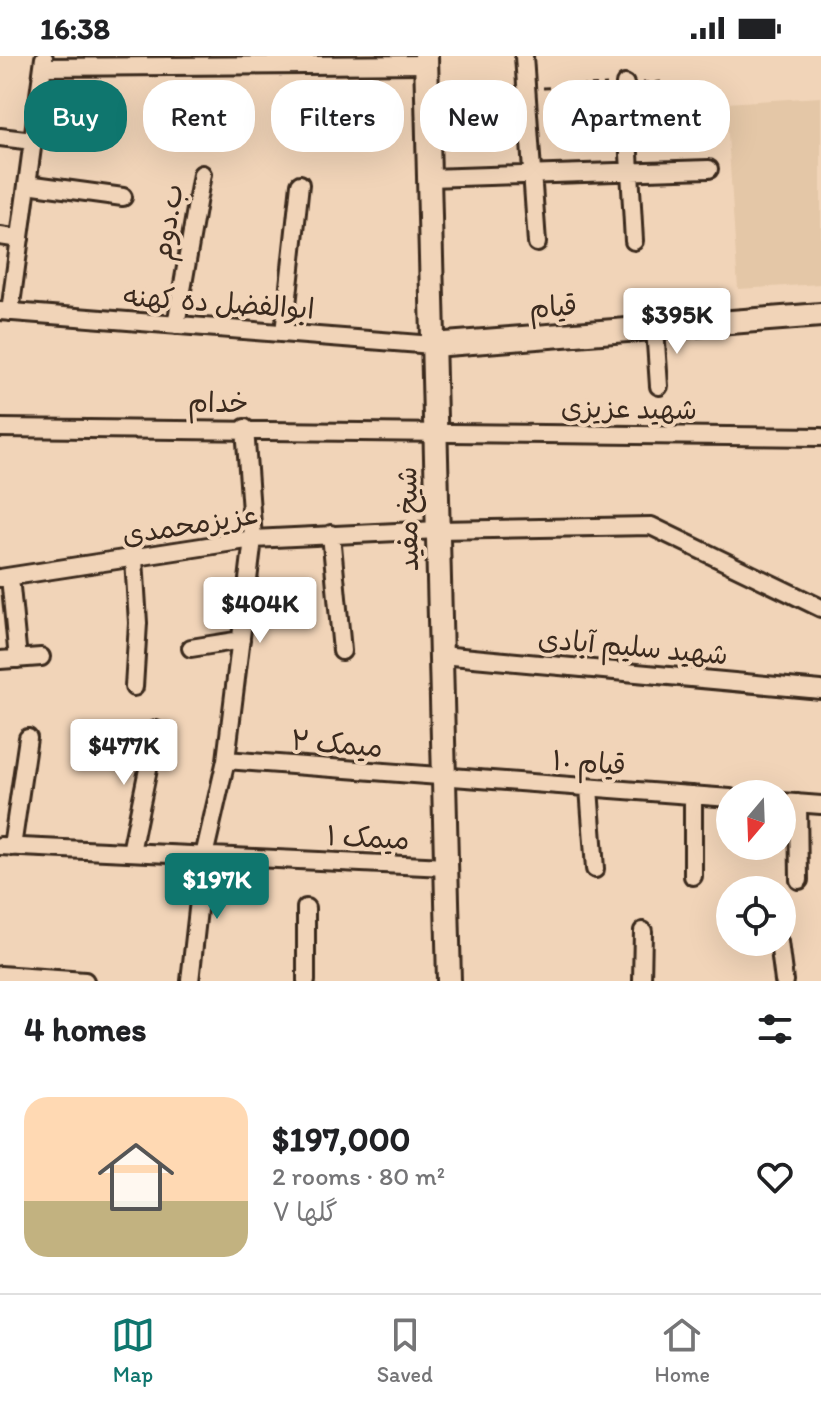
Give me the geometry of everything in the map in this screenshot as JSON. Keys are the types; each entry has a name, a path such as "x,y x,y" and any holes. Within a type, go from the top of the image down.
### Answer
{"street":[{"path":"524,56 526,80"},
{"path":"44,61 426,60"},
{"name":"شیخ مفید","path":"426,60 449,981"},
{"path":"527,89 537,243"},
{"path":"0,137 24,140"},
{"path":"5,312 20,239 31,152"},
{"path":"629,152 634,241"},
{"path":"429,178 709,169"},
{"name":"ب.دوم","path":"176,325 202,174"},
{"path":"27,184 123,197"},
{"path":"284,333 300,184"},
{"path":"0,236 20,239"},
{"name":"ابوالفضل ده کهنه","path":"5,312 433,345"},
{"name":"قیام","path":"433,345 821,315"},
{"path":"655,328 659,386"},
{"name":"خدام","path":"0,428 435,431"},
{"path":"190,981 204,856 226,760 253,539 245,428"},
{"name":"شهید عزیزی","path":"435,431 821,437"},
{"name":"عزیزمحمدی","path":"5,578 253,539 438,530 651,526 821,608"},
{"path":"331,534 342,651"},
{"path":"134,559 138,623 134,687"},
{"path":"5,578 18,659"},
{"path":"191,648 241,640"},
{"name":"شهید سلیم آبادی","path":"441,655 821,690"},
{"path":"0,660 41,657"},
{"path":"131,852 156,730"},
{"path":"6,846 28,738"},
{"name":"میمک ۲","path":"226,760 444,778"},
{"name":"قیام ۱۰","path":"444,778 716,797"},
{"path":"589,788 595,869"},
{"path":"693,795 693,876"},
{"path":"796,803 821,805"},
{"name":"میمک ۱","path":"6,846 446,867"},
{"path":"796,854 799,880"},
{"path":"306,908 306,981"},
{"path":"642,981 643,931"},
{"path":"781,956 784,981"},
{"path":"0,975 85,981"}],"path":[{"path":"527,89 543,88"}],"shaded area":[{"path":"821,97 821,284 738,289 729,152 730,103"}]}
